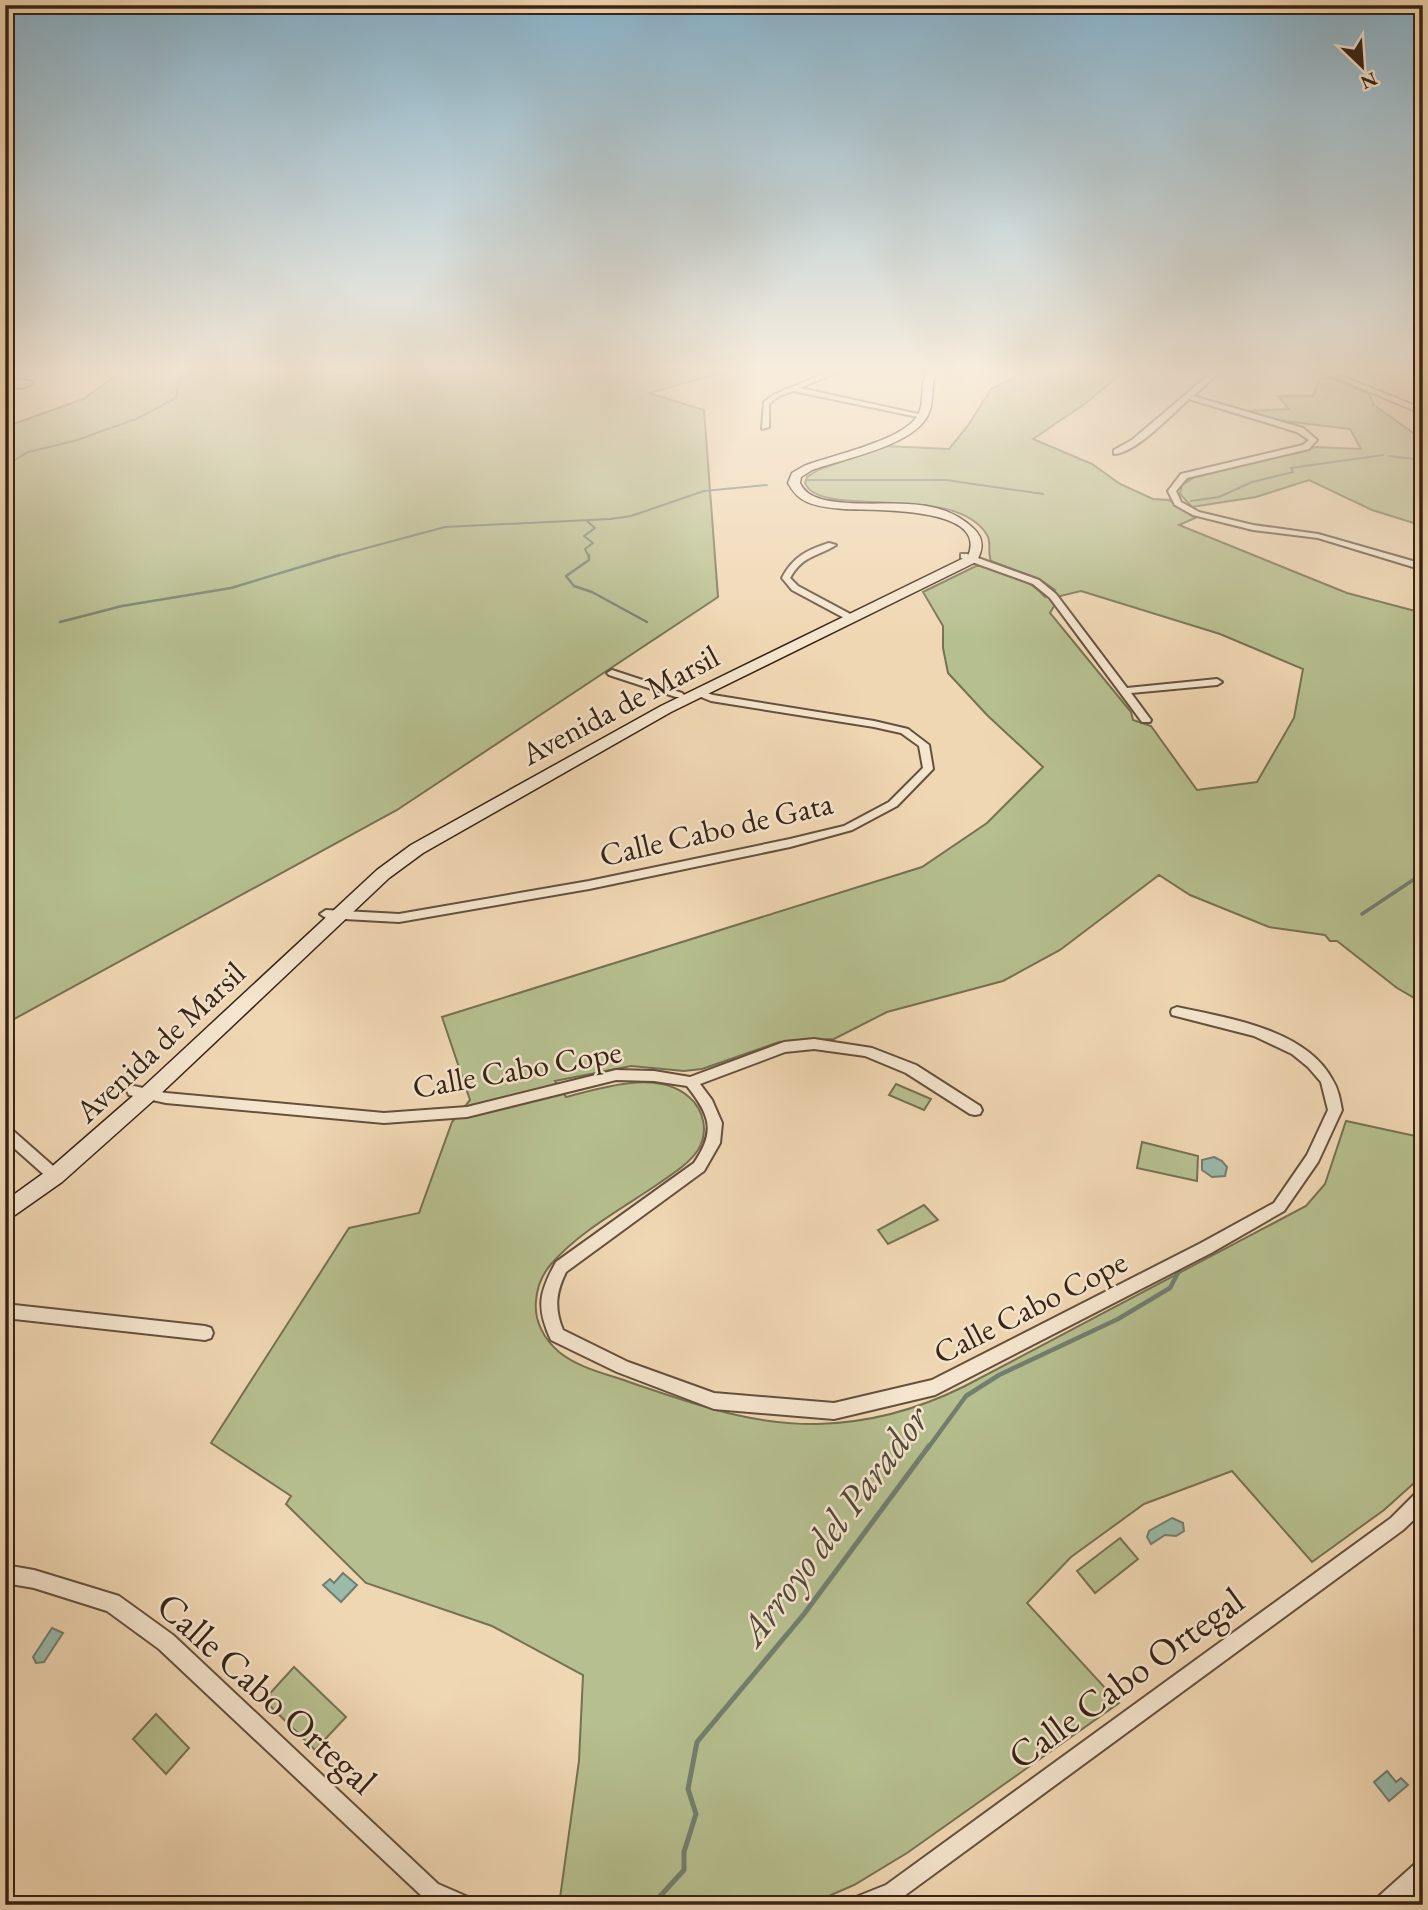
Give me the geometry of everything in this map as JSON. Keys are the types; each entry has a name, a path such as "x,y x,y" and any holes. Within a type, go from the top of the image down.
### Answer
{"street":[{"path":"827,461 796,475 794,483 802,495 827,504 928,511 965,525 976,538 977,547 968,557 1036,582 1044,589 1146,720"},
{"path":"1247,461 1184,476 1175,484 1172,492 1174,499 1183,507 1211,520 1316,536 1423,567"},
{"path":"832,545 804,554 791,566 786,578 795,588 847,616"},
{"name":"Avenida de Marsil","path":"5,1213 141,1093 408,844 679,695 968,557"},
{"name":"Avenida de Marsil","path":"332,915 383,874 445,831 847,616"},
{"path":"612,673 679,695"},
{"path":"1124,691 1217,682"},
{"name":"Calle Cabo de Gata","path":"332,915 399,918 589,885 790,843 848,828 893,804 928,769 924,745 904,732 874,724 711,698 699,693"},
{"name":"Calle Cabo Cope","path":"141,1093 166,1098 384,1118 467,1112 616,1075 654,1076 691,1082 707,1101 716,1123 715,1142 708,1156 699,1167 561,1267 548,1290 547,1313 557,1335 623,1367 714,1401 834,1411 935,1387 1206,1248 1279,1207 1312,1158 1335,1110 1328,1081 1308,1057 1293,1046 1269,1036 1177,1012"},
{"path":"691,1082 784,1047 814,1044 867,1051 911,1069 975,1110"},
{"path":"5,1132 51,1172"},
{"name":"Avenida de Marsil","path":"5,1198 51,1172"},
{"path":"5,1311 205,1333"},
{"name":"Calle Cabo Ortegal","path":"864,1905 904,1884 1388,1531 1423,1498"},
{"name":"Calle Cabo Ortegal","path":"5,1574 34,1579 113,1603 166,1642 431,1891 460,1905"},
{"path":"1386,1905 1423,1870"}],"green space":[{"path":"5,461 708,461 718,597 397,810 5,1024"},
{"path":"843,461 1085,461 1120,484 1153,499 1169,500 1195,518 1179,525 1347,593 1423,613 1423,780 1419,802 1423,812 1423,1003 1397,988 1337,941 1330,941 1325,935 1269,927 1190,895 1159,875 1060,950 1003,981 887,1012 834,1039 779,1042 702,1069 684,1071 631,1066 555,1081 566,1097 629,1083 661,1084 676,1089 694,1102 704,1129 698,1150 685,1164 589,1230 552,1263 543,1276 536,1301 538,1322 545,1335 567,1358 594,1371 746,1417 817,1424 874,1418 930,1402 965,1386 1306,1206 1325,1184 1346,1121 1415,1136 1423,1128 1423,1475 1384,1510 1312,1562 1232,1471 1144,1504 1071,1557 1027,1603 1119,1703 907,1853 854,1885 808,1905 559,1905 579,1761 583,1675 492,1626 366,1583 286,1504 291,1496 211,1443 349,1228 419,1213 452,1122 470,1100 442,1017 922,867 987,823 1043,767 987,715 948,673 943,648 943,626 923,592 976,566 994,568 1014,575 1045,597 1055,590 1039,579 991,561 987,535 971,519 947,509 835,499 816,494 805,483 807,477","holes":["1081,591 1220,634 1303,669 1294,718 1257,782 1197,790 1151,726 1133,720 1131,712 1050,613 1060,596"]},
{"path":"1256,461 1423,461 1423,526 1372,510 1309,480 1256,497 1192,507 1180,494 1182,485 1198,475"},
{"path":"896,1084 931,1099 924,1110 889,1095"},
{"path":"1142,1142 1198,1156 1197,1181 1137,1168"},
{"path":"924,1205 938,1220 888,1244 878,1230"},
{"path":"1120,1538 1138,1559 1095,1593 1077,1571"},
{"path":"294,1667 346,1717 315,1750 264,1700"},
{"path":"156,1714 189,1748 166,1774 133,1739"}],"shaded area":[{"path":"1214,1157 1227,1167 1225,1176 1212,1177 1202,1170 1202,1160"},
{"path":"1172,1518 1183,1523 1184,1531 1176,1536 1165,1535 1151,1544 1147,1537 1149,1531"},
{"path":"343,1573 357,1585 341,1602 323,1585 330,1579 334,1583"},
{"path":"52,1628 63,1633 44,1662 36,1663 33,1657"},
{"path":"1387,1771 1396,1782 1401,1778 1408,1785 1389,1801 1374,1782"}],"waterway":[{"path":"5,466 13,461"},
{"path":"1191,501 1219,497 1252,482 1293,472 1291,468 1340,461"},
{"path":"807,480 946,480 1043,494"},
{"path":"336,556 445,527 610,519 631,516 704,491 767,485"},
{"path":"587,521 595,528 584,536 593,543 585,549 589,557"},
{"path":"60,622 122,606 231,588 336,556"},
{"path":"589,557 589,560 566,576 574,586 592,592 647,622"},
{"name":"Arroyo del Parador","path":"1362,914 1419,876 1423,869"},
{"name":"Arroyo del Parador","path":"928,1448 966,1396 999,1375 1118,1319 1170,1288 1179,1271"},
{"name":"Arroyo del Parador","path":"652,1905 684,1870 684,1852 696,1814 688,1789 697,1742 804,1614 929,1446"}]}
